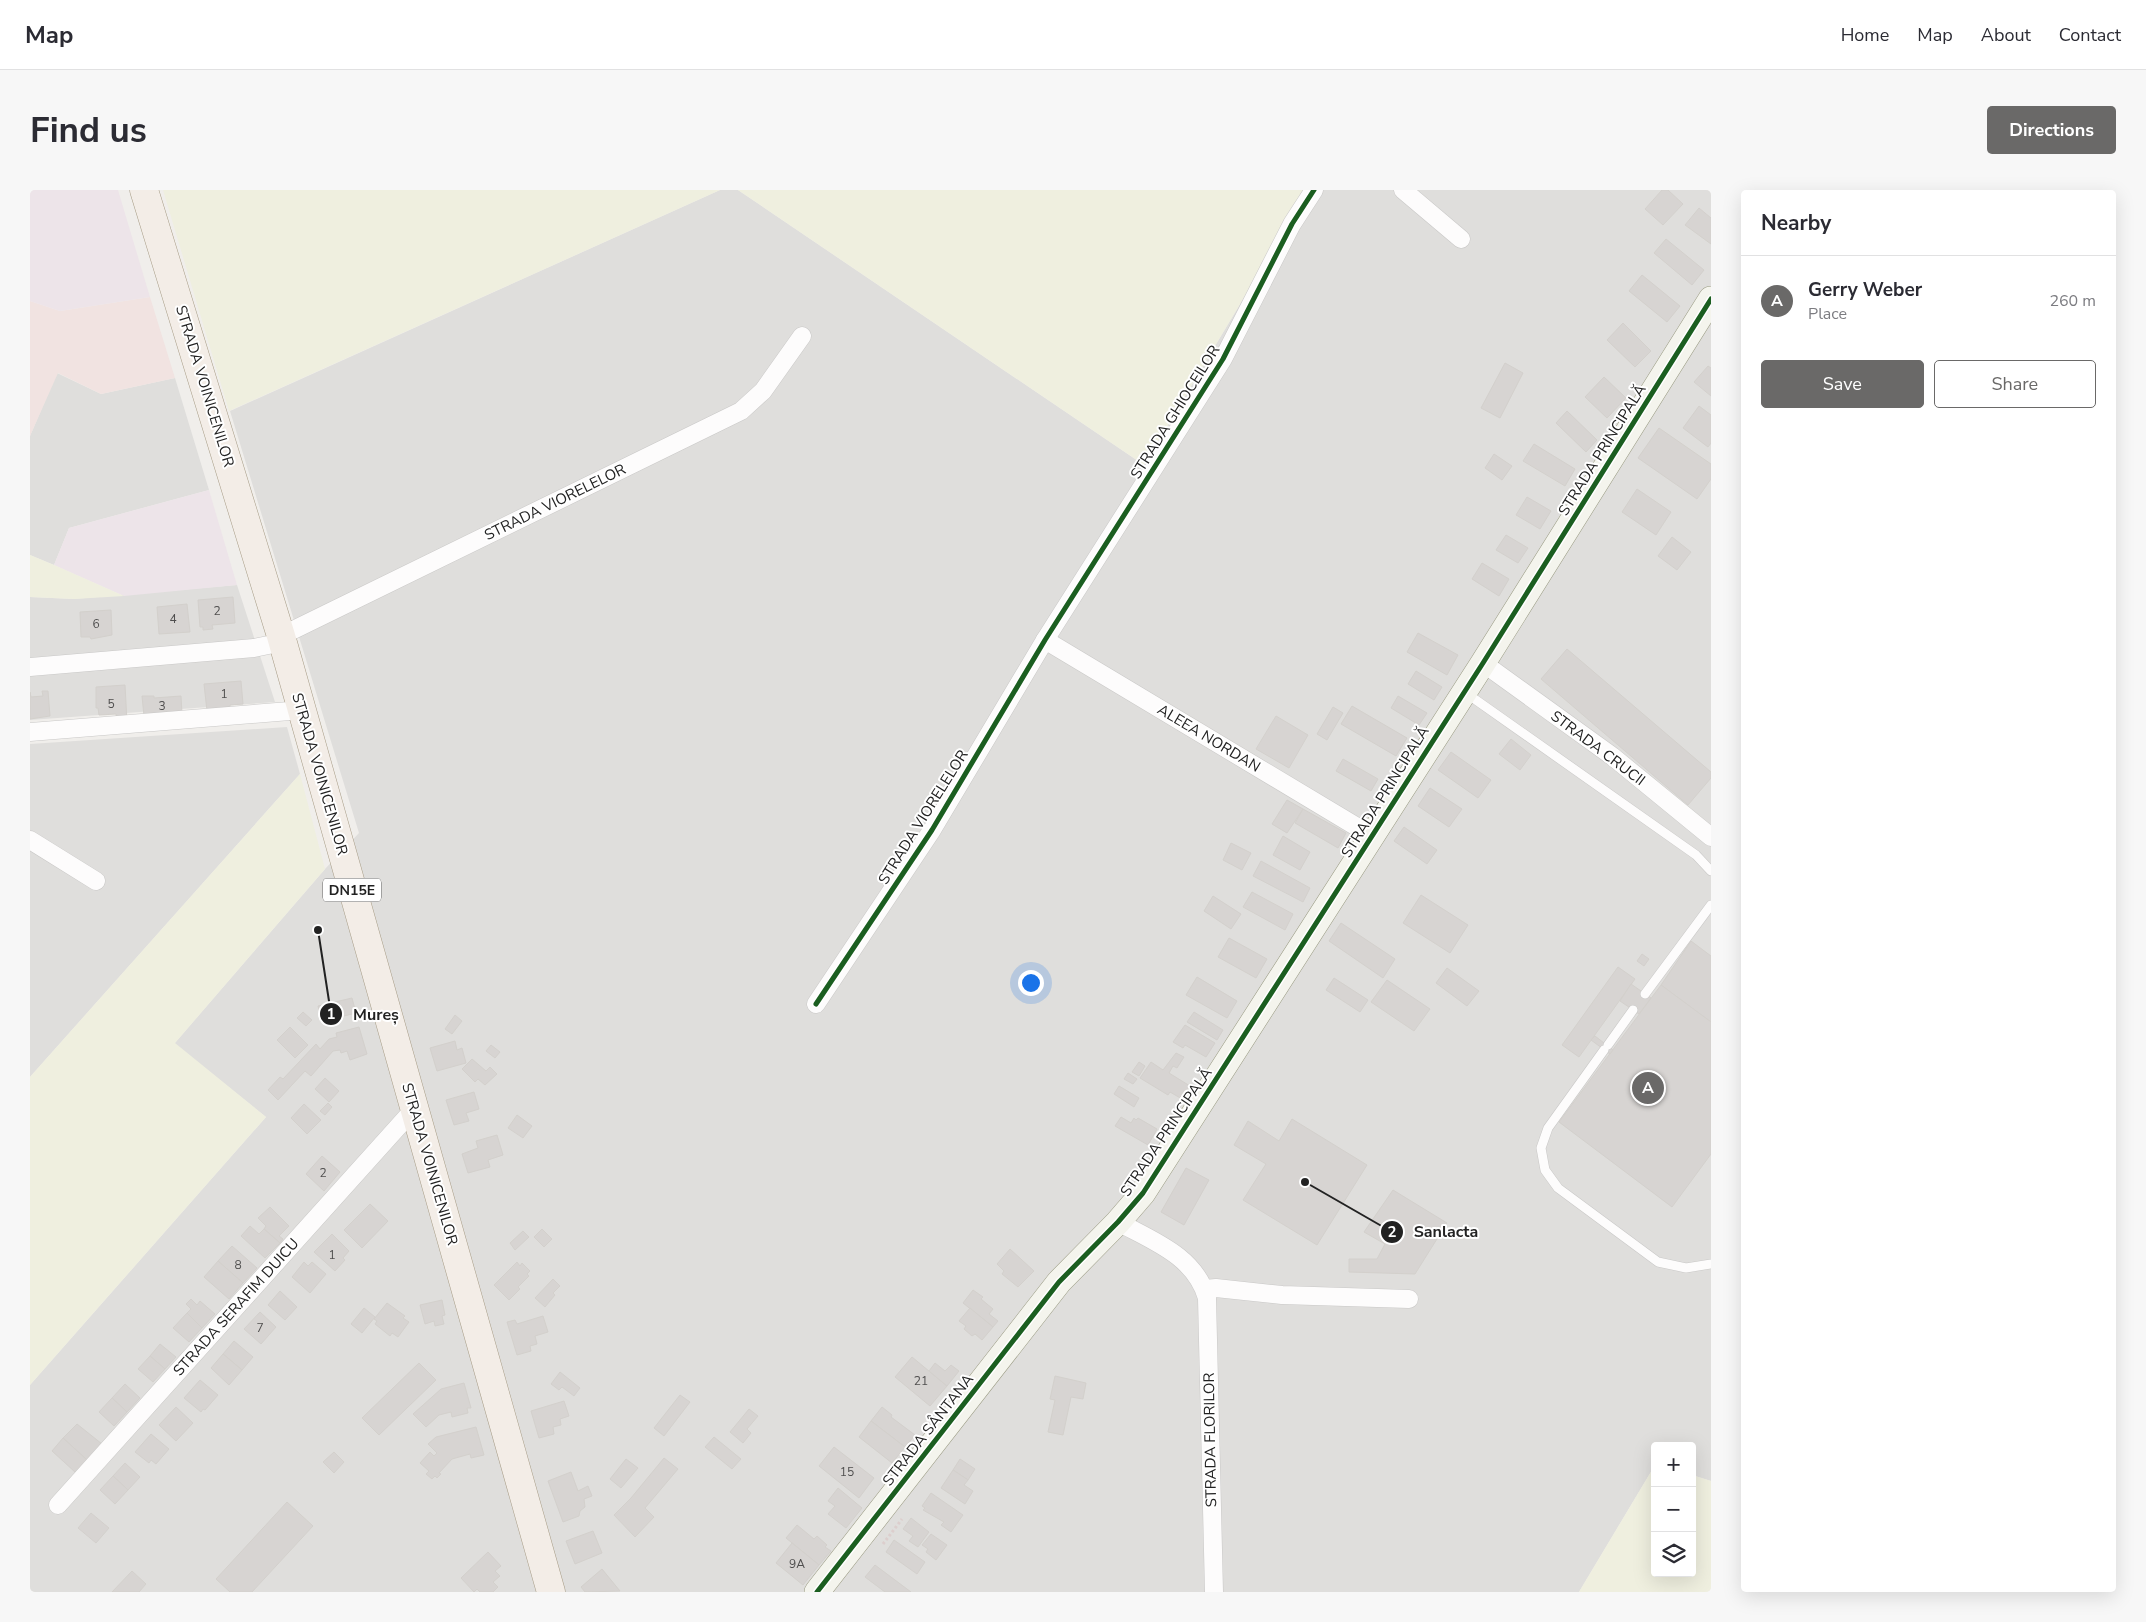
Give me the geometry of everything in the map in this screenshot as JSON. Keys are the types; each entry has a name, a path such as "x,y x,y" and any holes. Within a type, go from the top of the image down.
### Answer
{"main road":[{"name":"STRADA VOINICENILOR","path":"144,190 282,639 551,1592"}],"street":[{"name":"STRADA GHIOCEILOR","path":"1045,640 1223,359 1292,224 1314,190"},
{"path":"1403,190 1462,239"},
{"name":"STRADA PRINCIPALĂ","path":"1059,1282 1118,1222 1148,1185 1483,663 1711,299"},
{"name":"STRADA VIORELELOR","path":"30,668 254,648 282,639 742,411 764,391 802,336"},
{"name":"STRADA VIORELELOR","path":"816,1004 932,830 1045,640"},
{"name":"ALEEA NORDAN","path":"1045,640 1372,836"},
{"name":"STRADA CRUCII","path":"1483,663 1612,756 1711,837"},
{"path":"30,732 302,710"},
{"path":"30,840 96,881"},
{"name":"STRADA SERAFIM DUICU","path":"58,1505 414,1109"},
{"name":"STRADA FLORILOR","path":"1118,1222 1170,1250 1196,1273 1205,1289 1209,1331 1211,1522 1214,1592"},
{"name":"STRADA SÂNTANA","path":"816,1592 1059,1282"},
{"path":"1205,1289 1216,1288 1319,1297 1409,1299"}],"lane":[{"path":"1463,692 1696,854 1711,871"},
{"path":"1645,994 1711,905"},
{"path":"1633,1010 1548,1128 1541,1148 1545,1170 1558,1188 1658,1262 1686,1268 1711,1264"}],"shaded area":[{"path":"30,190 118,190 150,297 60,311 30,301"},
{"path":"720,190 738,190 1144,465 1308,190 1711,190 1711,1481 1696,1476 1696,1442 1651,1442 1651,1472 1579,1592 30,1592 30,1385 266,1117 174,1044 325,869 359,833 230,411"},
{"path":"150,297 175,378 101,394 58,373 30,436 30,301 60,311"},
{"path":"57,373 101,394 175,378 209,490 69,528 54,565 30,555 30,436"},
{"path":"209,490 237,585 124,596 54,565 69,528"},
{"path":"237,585 275,702 30,720 30,597 74,599"},
{"path":"287,727 300,774 30,1077 30,744"}],"green space":[{"path":"163,190 720,190 229,411"},
{"path":"738,190 1308,190 1144,465"},
{"path":"30,555 124,596 74,599 30,597"},
{"path":"300,774 325,869 175,1043 266,1117 30,1385 30,1077"},
{"path":"1651,1472 1651,1577 1696,1577 1696,1476 1711,1481 1711,1592 1579,1592"}],"building":[{"path":"1662,190 1668,190 1683,204 1663,225 1645,209"},
{"path":"1699,208 1711,218 1711,244 1685,225"},
{"path":"1666,239 1704,270 1692,285 1654,253"},
{"path":"1642,275 1680,306 1667,322 1629,291"},
{"path":"1623,323 1651,351 1635,367 1607,340"},
{"path":"1505,363 1523,373 1500,418 1481,408"},
{"path":"1708,366 1711,368 1711,396 1694,382"},
{"path":"1604,377 1626,398 1607,418 1585,397"},
{"path":"1699,406 1711,415 1711,443 1708,447 1683,428"},
{"path":"1567,411 1597,440 1586,452 1556,423"},
{"path":"1659,428 1711,464 1711,479 1697,499 1638,458"},
{"path":"1534,444 1575,469 1565,486 1523,461"},
{"path":"1494,454 1512,466 1502,480 1485,468"},
{"path":"1637,489 1671,512 1656,535 1622,512"},
{"path":"1527,497 1551,511 1540,529 1516,515"},
{"path":"1506,535 1528,548 1518,563 1496,550"},
{"path":"1672,537 1691,552 1677,570 1658,556"},
{"path":"1482,563 1509,579 1499,596 1472,579"},
{"path":"233,597 235,623 212,625 213,629 203,630 203,627 200,627 198,600"},
{"path":"187,604 190,632 159,634 157,607"},
{"path":"111,610 112,635 91,639 90,637 81,637 80,612"},
{"path":"1418,633 1458,655 1447,675 1407,652"},
{"path":"1567,649 1711,772 1711,778 1688,805 1541,679"},
{"path":"1416,671 1442,687 1434,700 1408,684"},
{"path":"241,681 243,704 230,705 230,709 207,711 204,684"},
{"path":"125,685 127,722 117,722 116,714 99,715 98,708 96,708 96,687"},
{"path":"42,691 48,691 50,716 30,719 30,692 31,697 43,696"},
{"path":"142,696 154,696 154,698 181,696 182,714 144,716"},
{"path":"1398,696 1427,713 1419,725 1391,708"},
{"path":"1352,706 1407,738 1396,756 1341,724"},
{"path":"1333,707 1343,713 1327,740 1317,734"},
{"path":"1276,716 1308,735 1289,768 1256,749"},
{"path":"1511,739 1531,755 1520,770 1499,754"},
{"path":"1451,752 1491,780 1478,798 1438,770"},
{"path":"1343,759 1378,779 1371,791 1336,771"},
{"path":"1430,788 1462,809 1449,827 1418,806"},
{"path":"1287,800 1303,809 1287,833 1272,824"},
{"path":"1303,809 1346,833 1338,848 1295,823"},
{"path":"1404,827 1437,850 1427,864 1394,841"},
{"path":"1283,836 1310,852 1300,870 1273,855"},
{"path":"1231,843 1251,853 1242,870 1223,860"},
{"path":"1261,861 1310,888 1303,902 1253,876"},
{"path":"1252,892 1293,914 1285,930 1243,907"},
{"path":"1421,895 1468,925 1450,953 1403,923"},
{"path":"1213,896 1241,914 1231,929 1204,911"},
{"path":"1341,923 1395,959 1383,978 1329,941"},
{"path":"1229,938 1267,959 1256,978 1218,957"},
{"path":"1691,941 1711,956 1711,1022 1661,985"},
{"path":"1642,954 1649,959 1644,966 1637,961"},
{"path":"1618,967 1635,979 1579,1057 1562,1045"},
{"path":"1447,968 1479,991 1467,1006 1436,983"},
{"path":"1197,977 1237,1001 1227,1018 1186,995"},
{"path":"1334,978 1368,1000 1360,1012 1326,990"},
{"path":"1387,980 1430,1009 1414,1031 1371,1002"},
{"path":"1631,984 1651,998 1639,1014 1620,1001"},
{"path":"1661,985 1711,1022 1711,1154 1672,1207 1559,1122"},
{"path":"352,998 356,1013 328,1020 326,1015 321,1017 318,1006"},
{"path":"303,1012 312,1020 306,1026 297,1018"},
{"path":"1194,1012 1223,1030 1217,1040 1187,1022"},
{"path":"455,1015 462,1021 452,1034 445,1029"},
{"path":"1185,1025 1215,1043 1206,1057 1185,1045 1183,1048 1173,1042"},
{"path":"290,1027 308,1045 295,1058 277,1040"},
{"path":"359,1027 367,1054 350,1060 347,1051 341,1053 340,1050 333,1051 311,1076 305,1071 278,1100 268,1090 280,1077 283,1079 316,1044 320,1049 329,1039 337,1037 336,1033"},
{"path":"1595,1036 1613,1050 1610,1054 1591,1040"},
{"path":"455,1041 457,1050 462,1048 466,1063 437,1071 430,1048"},
{"path":"491,1045 500,1052 495,1058 486,1051"},
{"path":"1176,1053 1184,1057 1177,1068 1173,1066 1169,1073 1190,1086 1182,1099 1170,1092 1168,1095 1140,1078 1151,1062 1163,1070"},
{"path":"472,1059 486,1071 490,1067 497,1074 485,1085 478,1079 475,1082 462,1069"},
{"path":"1139,1062 1145,1066 1139,1076 1132,1072"},
{"path":"1128,1073 1137,1079 1133,1084 1124,1079"},
{"path":"325,1078 339,1091 329,1102 315,1089"},
{"path":"1119,1086 1139,1098 1134,1107 1114,1094"},
{"path":"474,1092 479,1109 466,1113 469,1121 454,1125 446,1100"},
{"path":"328,1103 332,1107 325,1115 320,1111"},
{"path":"304,1104 321,1120 307,1134 291,1118"},
{"path":"517,1115 532,1126 523,1138 508,1128"},
{"path":"1121,1117 1131,1123 1134,1118 1136,1120 1138,1118 1157,1129 1148,1145 1115,1126"},
{"path":"1292,1119 1367,1165 1317,1245 1243,1200 1266,1164 1234,1145 1248,1121 1279,1141"},
{"path":"497,1135 503,1155 488,1160 490,1167 468,1173 462,1154 478,1148 476,1141"},
{"path":"322,1156 340,1172 324,1191 306,1174"},
{"path":"1186,1168 1209,1180 1184,1225 1161,1212"},
{"path":"1393,1190 1447,1223 1415,1274 1349,1272 1349,1259 1377,1259 1385,1244 1364,1232"},
{"path":"370,1204 388,1221 362,1248 344,1230"},
{"path":"270,1207 289,1226 279,1236 283,1239 280,1243 264,1229 266,1226 258,1218"},
{"path":"250,1226 259,1234 264,1229 280,1243 265,1258 241,1236"},
{"path":"542,1229 552,1239 544,1247 534,1237"},
{"path":"523,1231 529,1237 515,1250 510,1243"},
{"path":"332,1234 349,1251 343,1258 345,1260 335,1271 314,1252"},
{"path":"232,1246 257,1268 243,1283 218,1261"},
{"path":"1010,1249 1034,1271 1018,1287 1002,1274 1004,1271 997,1264"},
{"path":"218,1261 243,1283 229,1299 204,1277"},
{"path":"304,1262 308,1266 312,1262 326,1274 310,1293 292,1277"},
{"path":"517,1262 520,1266 522,1263 530,1271 527,1274 529,1276 509,1300 494,1285"},
{"path":"553,1279 560,1286 553,1293 555,1295 545,1307 535,1298"},
{"path":"973,1290 983,1297 981,1299 993,1309 989,1314 998,1321 993,1327 963,1303"},
{"path":"280,1291 297,1307 285,1320 268,1305"},
{"path":"191,1299 197,1305 200,1301 215,1314 202,1328 187,1313 191,1309 186,1304"},
{"path":"442,1300 445,1315 442,1316 444,1324 435,1326 434,1321 425,1324 420,1305"},
{"path":"387,1303 405,1316 403,1318 409,1322 398,1337 392,1333 390,1336 375,1324 377,1321 374,1319"},
{"path":"364,1308 375,1317 362,1333 351,1324"},
{"path":"970,1308 993,1327 982,1340 975,1334 972,1336 964,1329 966,1326 959,1321"},
{"path":"260,1312 276,1327 261,1344 244,1329"},
{"path":"187,1313 202,1328 189,1342 173,1328"},
{"path":"543,1316 548,1332 535,1336 537,1344 530,1346 531,1351 517,1355 507,1322 515,1320 517,1324"},
{"path":"234,1341 253,1357 242,1370 223,1354"},
{"path":"160,1344 176,1357 165,1369 150,1356"},
{"path":"223,1354 242,1370 229,1385 211,1368"},
{"path":"150,1356 165,1369 153,1382 138,1369"},
{"path":"912,1357 947,1386 930,1406 895,1377"},
{"path":"419,1363 436,1380 379,1435 362,1418"},
{"path":"935,1363 945,1371 951,1365 959,1371 947,1386 929,1371"},
{"path":"560,1372 580,1388 574,1396 562,1387 559,1390 551,1384"},
{"path":"1055,1376 1086,1383 1083,1399 1071,1397 1063,1435 1048,1432 1055,1400 1050,1399"},
{"path":"200,1380 218,1395 201,1412 184,1398"},
{"path":"464,1383 471,1408 467,1408 468,1413 452,1417 451,1412 439,1415 426,1427 413,1414 441,1389"},
{"path":"125,1384 140,1398 127,1412 112,1398"},
{"path":"680,1395 690,1402 664,1436 654,1428"},
{"path":"112,1398 127,1412 114,1426 99,1412"},
{"path":"564,1401 569,1416 560,1419 561,1425 553,1427 554,1434 539,1438 531,1411"},
{"path":"176,1407 193,1423 176,1441 159,1425"},
{"path":"882,1407 892,1415 891,1417 915,1435 905,1447 871,1421"},
{"path":"749,1409 758,1416 747,1429 751,1433 743,1443 730,1432"},
{"path":"871,1421 905,1447 892,1463 859,1437"},
{"path":"77,1424 102,1444 87,1460 63,1438"},
{"path":"476,1427 484,1455 471,1458 470,1454 452,1459 439,1473 441,1474 437,1478 435,1476 432,1479 426,1474 429,1471 420,1463 430,1452 434,1456 437,1453 428,1444 436,1437"},
{"path":"151,1434 169,1449 156,1464 151,1460 149,1463 135,1452"},
{"path":"714,1437 741,1459 732,1469 705,1447"},
{"path":"63,1438 87,1460 75,1472 52,1451"},
{"path":"834,1447 874,1478 859,1498 819,1466"},
{"path":"334,1452 344,1462 334,1473 323,1462"},
{"path":"664,1458 678,1469 645,1508 654,1517 635,1537 614,1515 631,1498"},
{"path":"626,1459 638,1468 621,1488 610,1479"},
{"path":"960,1459 975,1469 968,1480 953,1470"},
{"path":"125,1463 140,1477 128,1490 113,1476"},
{"path":"953,1470 968,1480 964,1485 973,1491 965,1504 941,1488"},
{"path":"571,1472 578,1491 588,1486 592,1496 584,1499 585,1507 580,1511 579,1516 563,1522 548,1481"},
{"path":"113,1476 128,1490 115,1504 100,1490"},
{"path":"838,1488 862,1508 846,1528 828,1514 835,1506 828,1501"},
{"path":"931,1493 963,1515 951,1532 941,1525 944,1522 923,1510 925,1508 922,1506"},
{"path":"287,1502 313,1526 252,1592 230,1592 216,1579"},
{"path":"91,1513 109,1528 96,1543 78,1528"},
{"path":"911,1518 929,1532 918,1547 909,1541 913,1536 903,1529"},
{"path":"797,1525 814,1539 817,1536 827,1545 825,1547 831,1551 819,1565 786,1538"},
{"path":"593,1531 602,1553 575,1564 566,1541"},
{"path":"931,1534 947,1545 936,1560 926,1552 928,1549 922,1545"},
{"path":"894,1540 925,1562 917,1574 886,1552"},
{"path":"792,1543 819,1565 803,1585 776,1563"},
{"path":"488,1552 501,1566 495,1571 500,1576 493,1582 498,1587 493,1592 480,1592 477,1589 474,1592 461,1578"},
{"path":"875,1565 911,1592 885,1592 865,1577"},
{"path":"602,1569 620,1591 585,1592 581,1587"},
{"path":"132,1571 146,1584 139,1592 112,1592"}],"cycle path":[{"path":"816,1004 932,830 1045,640 1223,359 1292,224 1314,190"},
{"path":"817,1592 1059,1282 1118,1222 1143,1193 1483,663 1711,299"}],"place":[{"name":"Mureș","path":"318,930"},
{"name":"Gerry Weber","path":"1648,1088"},
{"name":"Sanlacta","path":"1305,1182"}]}
